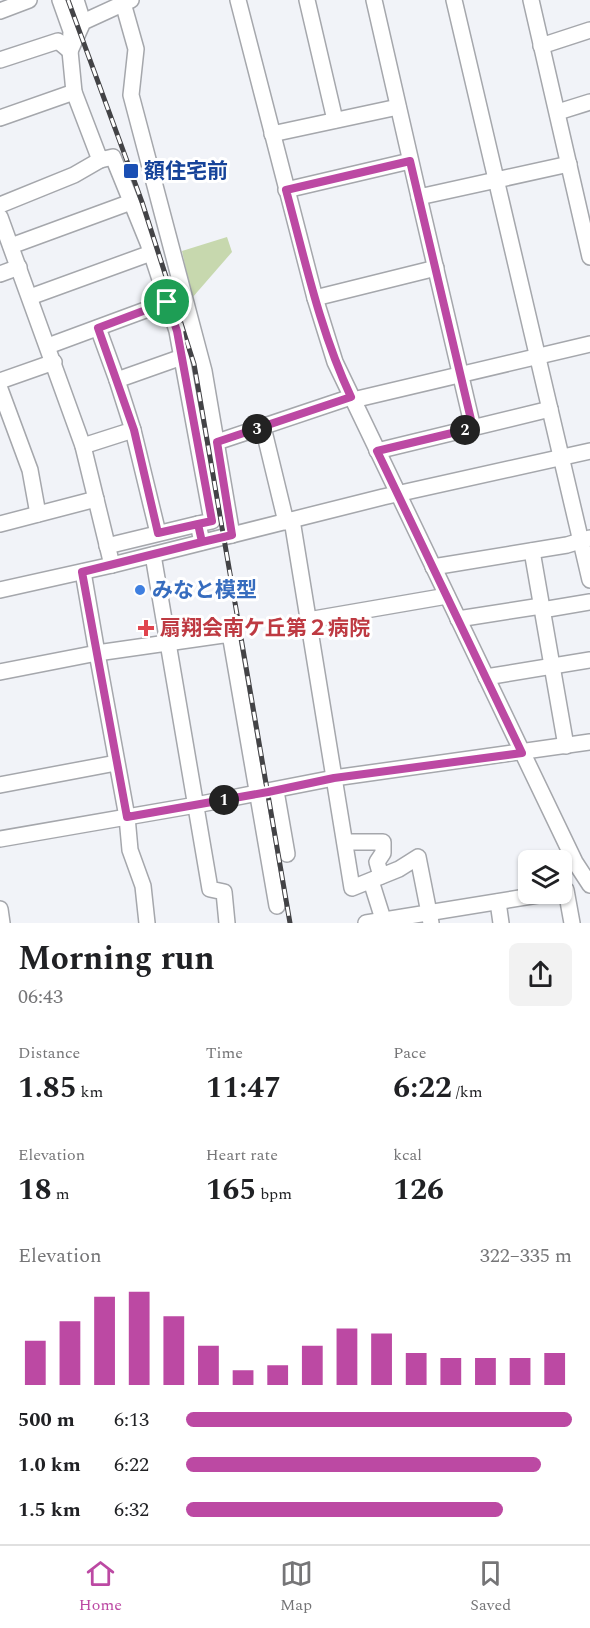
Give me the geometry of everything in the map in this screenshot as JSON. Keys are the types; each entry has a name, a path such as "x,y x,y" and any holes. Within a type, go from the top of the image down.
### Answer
{"street":[{"path":"0,11 29,0"},
{"path":"60,0 71,32 70,51 74,92 99,160"},
{"path":"76,0 83,22"},
{"path":"238,0 286,190 334,362 575,862 589,883 572,888"},
{"path":"307,0 335,120"},
{"path":"374,0 473,428"},
{"path":"453,0 550,410 586,539 590,580"},
{"path":"531,0 588,235 590,256"},
{"path":"70,51 83,22 127,2 136,49 131,95 204,371 232,535"},
{"path":"541,46 590,30"},
{"path":"1,57 58,41 70,51"},
{"path":"0,118 74,92"},
{"path":"558,112 590,102"},
{"path":"272,134 398,107"},
{"path":"0,205 74,175 99,160 114,157 151,253 177,331 212,521 108,546"},
{"path":"286,190 410,161"},
{"path":"419,198 569,164"},
{"path":"11,246 131,202"},
{"path":"0,217 83,446 112,565"},
{"path":"30,297 151,253"},
{"path":"0,274 19,267"},
{"path":"315,298 436,268"},
{"path":"48,346 167,302"},
{"path":"98,328 134,430 158,533"},
{"path":"217,442 352,398 590,344"},
{"path":"117,380 182,357"},
{"path":"0,381 54,362"},
{"path":"0,389 30,470 38,514"},
{"path":"377,451 550,410"},
{"path":"263,427 289,521 308,620 352,888 399,869 418,857 430,918"},
{"path":"83,446 134,430"},
{"path":"0,590 112,565 398,493 590,451"},
{"path":"0,524 96,499"},
{"path":"198,524 202,542"},
{"path":"433,567 532,551 586,539"},
{"path":"532,551 566,746"},
{"path":"153,555 210,889 224,892 226,923"},
{"path":"82,572 127,817 130,850 143,886 147,923"},
{"path":"308,620 447,596"},
{"path":"458,619 590,602"},
{"path":"0,672 97,653 230,634 277,906"},
{"path":"486,677 590,660"},
{"path":"0,839 276,791 334,778 590,742"},
{"path":"0,784 116,763"},
{"path":"276,791 287,854"},
{"path":"345,842 382,842 383,853 376,862 376,878 383,919"},
{"path":"366,923 383,919 430,918 518,899"},
{"path":"498,902 501,923"},
{"path":"567,904 572,923"},
{"path":"0,909 2,923"}],"green space":[{"path":"227,237 232,252 192,298 182,251"}],"railway":[{"path":"68,0 142,202 194,364 290,923"}],"place":[{"name":"額住宅前","path":"131,171"},
{"name":"みなと模型","path":"140,590"},
{"name":"扇翔会南ケ丘第２病院","path":"146,628"}],"route":[{"path":"167,302 98,328 134,430 158,533 198,524 202,542 232,535 217,442 351,397 334,362 321,321 286,190 410,161 473,428 377,451 522,753 334,778 127,817 82,572 202,542 198,524 212,521 177,331 167,302"}]}
